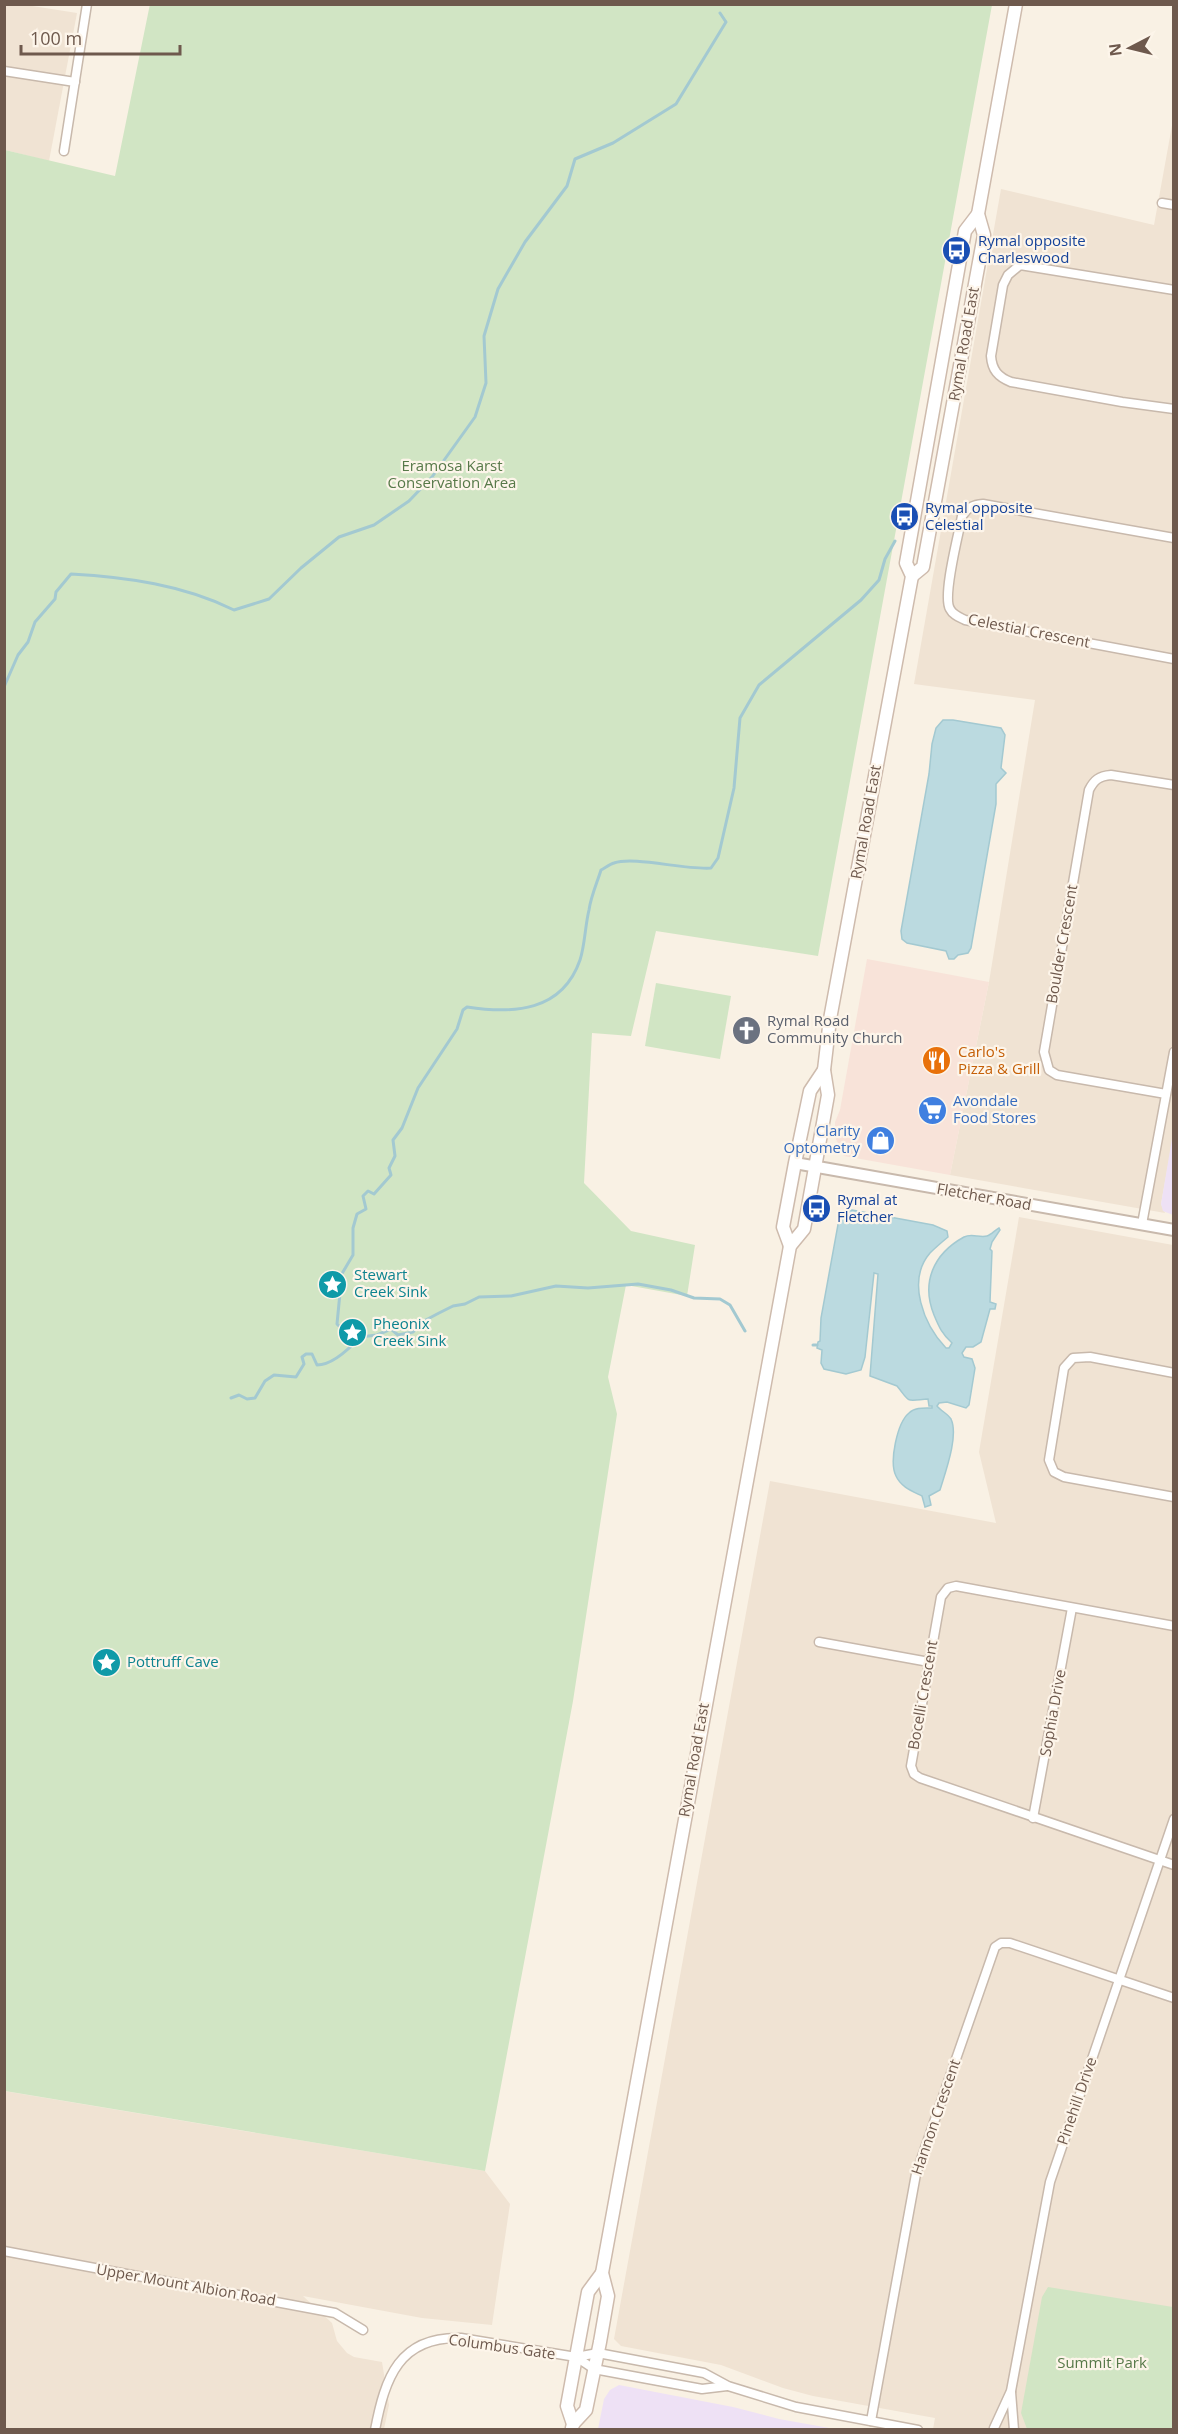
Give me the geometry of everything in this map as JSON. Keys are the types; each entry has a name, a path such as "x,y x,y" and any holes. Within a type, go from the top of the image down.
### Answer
{"main road":[{"name":"Rymal Road East","path":"912,576 923,567 957,383 984,234 978,214 1016,4"},
{"name":"Rymal Road East","path":"789,1246 804,1229 828,1095 824,1070 830,1019 912,576 906,563 965,231 978,214"},
{"name":"Rymal Road East","path":"572,2427 586,2410 598,2353 608,2296 602,2274 789,1246 783,1227 810,1091 824,1070"},
{"name":"Rymal Road East","path":"572,2427 567,2406 588,2292 602,2274"}],"street":[{"path":"64,150 87,4"},
{"path":"4,71 75,82"},
{"path":"1162,203 1173,205"},
{"path":"1173,290 1020,265 1008,275 1004,285 991,356 991,364 996,373 1011,382 1114,401 1173,409"},
{"name":"Celestial Crescent","path":"1173,538 974,504 967,508 962,516 947,601 949,608 956,616 965,620 1173,659"},
{"name":"Boulder Crescent","path":"1166,1094 1057,1075 1049,1070 1044,1052 1089,790 1093,781 1111,775 1173,785"},
{"path":"1142,1224 1173,1052"},
{"name":"Fletcher Road","path":"795,1163 1173,1230"},
{"path":"1173,1373 1090,1357 1079,1357 1067,1362 1061,1378 1049,1460 1054,1472 1064,1477 1173,1497"},
{"name":"Bocelli Crescent","path":"1173,1626 950,1587 944,1590 911,1762 913,1772 920,1778 1173,1865"},
{"name":"Sophia Drive","path":"1033,1818 1072,1608"},
{"path":"819,1642 929,1662"},
{"name":"Pinehill Drive","path":"993,2429 1011,2391 1050,2182 1173,1820"},
{"name":"Hannon Crescent","path":"871,2421 916,2174 992,1952 998,1944 1010,1943 1173,1998"},
{"name":"Upper Mount Albion Road","path":"4,2251 335,2313 363,2330"},
{"name":"Columbus Gate","path":"375,2430 381,2399 391,2374 405,2355 431,2341 444,2337 460,2338 576,2357"},
{"path":"576,2357 598,2353 704,2373 728,2386 796,2407 918,2430"},
{"path":"576,2357 594,2369 702,2389 728,2386"},
{"name":"Pinehill Drive","path":"1011,2391 1014,2430"},
{"path":"993,2429 1009,2430"}],"shaded area":[{"path":"5,5 26,5 77,13 49,161 5,150"},
{"path":"1173,120 1174,1132 1161,1204 1165,1213 950,1175 989,982 1035,700 914,684 1001,189 1154,225"},
{"path":"867,959 989,982 950,1175 844,1156 835,1137 835,1122 840,1110"},
{"path":"1173,1133 1173,1215 1163,1211 1161,1204"},
{"path":"1019,1217 1173,1245 1173,2429 933,2429 935,2418 813,2396 783,2388 721,2365 621,2346 614,2339 770,1481 996,1523 979,1452"},
{"path":"4,2091 485,2171 510,2204 492,2325 422,2318 303,2296 332,2323 337,2341 347,2353 354,2357 382,2362 389,2405 384,2429 5,2429"},
{"path":"619,2385 835,2429 598,2429 604,2399 610,2390"}],"green space":[{"name":"Eramosa Karst Conservation Area","path":"150,4 992,5 818,956 656,931 631,1036 592,1033 584,1183 631,1231 695,1245 687,1296 626,1285 608,1377 617,1414 573,1701 485,2171 5,2091 5,150 115,176"},
{"path":"656,983 731,996 720,1059 645,1046"},
{"name":"Summit Park","path":"1048,2287 1173,2307 1173,2429 1027,2429 1021,2413 1042,2297"}],"water":[{"path":"943,720 1001,728 1005,735 1001,768 1006,773 996,784 996,804 971,948 968,953 958,955 954,959 949,959 946,951 907,943 902,939 901,931 929,774 932,744 936,728"},
{"path":"852,1210 933,1225 947,1231 948,1237 930,1253 919,1276 921,1302 925,1315 946,1348 949,1348 952,1343 939,1327 930,1303 932,1270 944,1252 964,1237 987,1236 999,1228 1000,1230 990,1249 992,1251 990,1302 996,1304 995,1309 990,1309 981,1342 973,1347 966,1347 962,1353 964,1357 972,1359 975,1368 969,1405 966,1408 947,1402 939,1403 937,1406 951,1419 952,1444 940,1490 929,1496 931,1505 925,1507 922,1496 898,1480 893,1462 895,1443 905,1418 914,1410 932,1408 932,1406 929,1406 928,1399 909,1400 897,1386 870,1376 878,1274 874,1273 865,1357 861,1370 846,1374 824,1369 821,1363 822,1350 817,1348 839,1219 845,1211"}],"waterway":[{"path":"4,687 18,655 28,642 35,622 55,599 56,592 71,574 113,577 175,588 234,610 269,599 301,568 339,537 374,525 409,501 432,477 475,417 486,383 484,336 498,289 525,242 567,186 575,159 613,143 676,104 726,22 720,13"},
{"path":"360,1337 353,1323 349,1323 342,1329 337,1324 340,1293 337,1282 353,1255 353,1228 357,1214 366,1209 363,1196 368,1191 374,1194 391,1175 389,1168 395,1156 393,1140 402,1128 418,1088 457,1029 463,1010 467,1007 502,1010 534,1006 548,1000 561,990 572,977 580,960 593,895 601,870 609,865 634,861 711,868 718,858 734,788 740,718 759,685 861,600 879,580 885,559 895,541"},
{"path":"231,1398 239,1395 247,1399 255,1398 265,1381 274,1375 296,1377 304,1364 302,1357 306,1354 312,1354 317,1365 323,1364 341,1355 360,1337 377,1335 391,1329 398,1335 413,1332 422,1322 453,1306 465,1304 479,1297 511,1296 556,1286 588,1288 638,1284 671,1290 694,1298 720,1299 730,1305 745,1331"}],"place":[{"name":"Rymal opposite Charleswood","path":"957,250"},
{"name":"Rymal opposite Celestial","path":"904,517"},
{"name":"Rymal Road Community Church","path":"746,1030"},
{"name":"Carlo's Pizza & Grill","path":"937,1061"},
{"name":"Avondale Food Stores","path":"932,1110"},
{"name":"Clarity Optometry","path":"881,1140"},
{"name":"Rymal at Fletcher","path":"816,1209"},
{"name":"Stewart Creek Sink","path":"333,1284"},
{"name":"Pheonix Creek Sink","path":"352,1333"},
{"name":"Pottruff Cave","path":"106,1662"}]}
